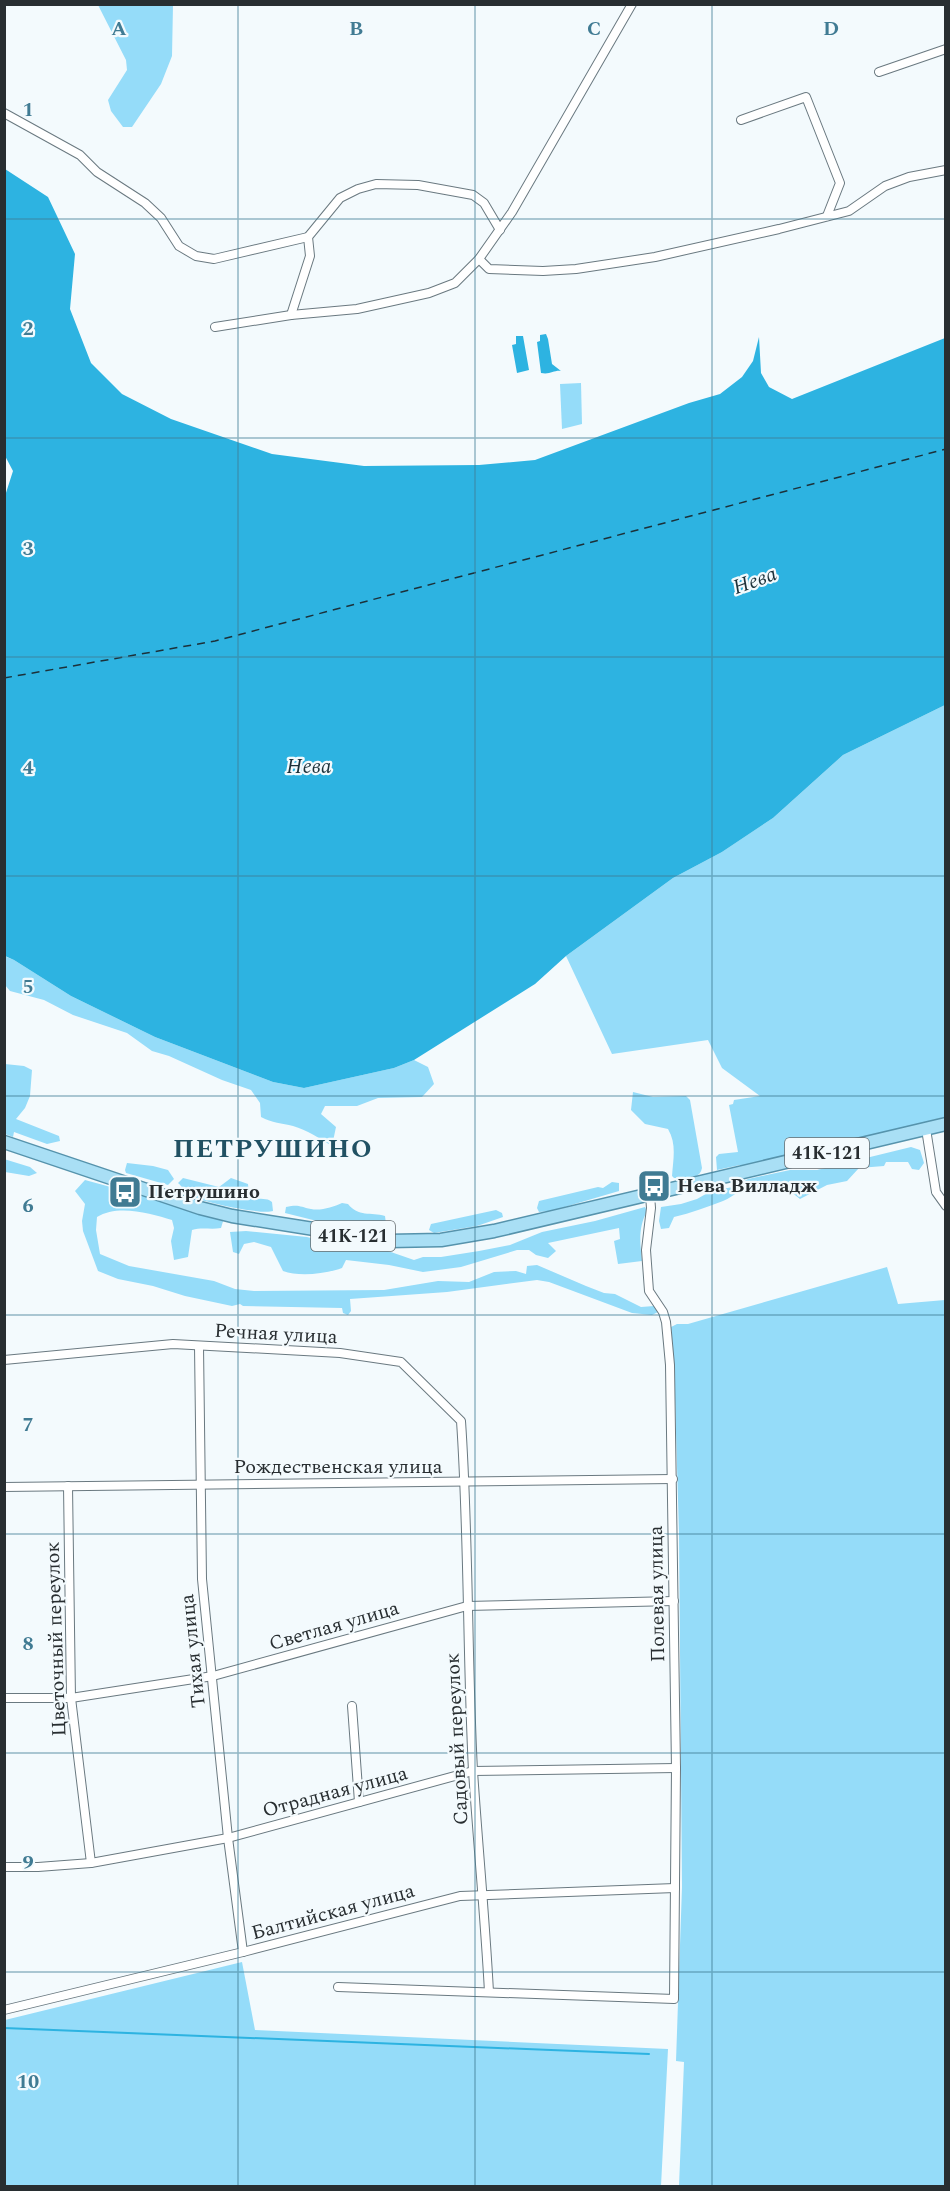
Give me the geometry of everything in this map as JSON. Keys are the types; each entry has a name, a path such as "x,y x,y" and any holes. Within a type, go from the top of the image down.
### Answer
{"main road":[{"name":"41К-121","path":"4,1142 200,1208 232,1216 389,1241 422,1241 460,1238 945,1124"}],"street":[{"path":"215,327 291,315 357,309 429,293 455,283 479,259 500,230 633,4"},
{"path":"879,72 945,49"},
{"path":"741,120 806,97 840,183 827,216"},
{"path":"4,113 80,155 97,172 145,203 161,218 179,246 196,256 214,258 308,237 340,198 358,189 376,184 418,185 473,195 484,203 500,230"},
{"path":"479,259 489,269 543,271 576,269 655,256 849,211 885,186 909,177 945,170"},
{"path":"291,315 310,256 308,237"},
{"path":"926,1129 936,1192 945,1206"},
{"name":"Полевая улица","path":"489,1992 674,1999 676,1768 670,1365 666,1322 663,1312 650,1291 646,1250 651,1208 650,1195"},
{"name":"Речная улица","path":"4,1360 173,1344 339,1353 401,1362 461,1421 465,1482"},
{"name":"Тихая улица","path":"199,1346 202,1579 228,1838 243,1952"},
{"name":"Рождественская улица","path":"4,1487 673,1479"},
{"name":"Садовый переулок","path":"465,1482 473,1771 484,1894 489,1992"},
{"name":"Цветочный переулок","path":"68,1486 71,1698 91,1863"},
{"name":"Светлая улица","path":"4,1698 71,1698 213,1676 467,1606 674,1601"},
{"path":"352,1706 359,1802"},
{"name":"Отрадная улица","path":"4,1867 91,1863 228,1838 473,1771 676,1768"},
{"name":"Балтийская улица","path":"4,2010 460,1896 675,1888"},
{"path":"338,1988 489,1992"}],"shaded area":[{"path":"98,5 173,5 172,56 161,84 132,127 123,127 111,111 108,100 127,70 126,60"},
{"path":"581,383 582,424 562,429 560,384"},
{"path":"945,705 945,1117 741,1168 740,1165 717,1170 716,1157 719,1154 738,1152 729,1105 733,1104 734,1100 760,1096 722,1068 708,1040 612,1054 566,956 673,878 722,852 773,818 843,755"},
{"path":"4,956 71,996 155,1037 273,1082 304,1088 394,1068 414,1060 428,1067 434,1084 422,1097 378,1098 357,1106 325,1106 321,1114 336,1127 332,1146 313,1134 261,1117 260,1103 251,1090 152,1051 127,1033 73,1015 44,1000 10,991 5,985"},
{"path":"5,1064 24,1066 32,1070 30,1096 25,1108 16,1119 59,1136 60,1141 47,1144 14,1132 13,1137 5,1134"},
{"path":"633,1092 653,1097 686,1096 690,1100 702,1168 698,1175 687,1178 672,1176 674,1152 671,1135 668,1129 645,1124 631,1110"},
{"path":"911,1147 920,1150 924,1163 919,1170 912,1169 908,1162 886,1162 884,1166 859,1168 847,1181 827,1185 800,1199 786,1188 739,1192 725,1200 674,1217 669,1228 661,1229 659,1221 661,1207 697,1199 711,1191 733,1187 748,1179 790,1170 817,1170"},
{"path":"4,1159 30,1167 37,1173 29,1176 5,1172"},
{"path":"127,1163 168,1170 174,1179 168,1185 126,1173"},
{"path":"183,1178 219,1187 231,1178 248,1184 249,1195 272,1202 273,1211 245,1210 197,1199 188,1195 178,1183"},
{"path":"85,1180 224,1218 221,1228 192,1230 188,1257 174,1260 171,1241 174,1228 172,1220 124,1210 105,1213 97,1217 96,1230 100,1254 129,1266 214,1281 235,1289 254,1291 384,1290 438,1281 469,1282 494,1272 516,1271 526,1274 527,1266 537,1265 604,1293 615,1294 641,1307 654,1306 660,1311 652,1315 632,1313 549,1282 537,1280 447,1292 350,1299 351,1311 348,1315 343,1313 342,1308 243,1306 240,1304 232,1306 185,1296 153,1286 118,1279 98,1271 83,1231 85,1204 75,1191"},
{"path":"612,1182 619,1183 619,1191 551,1211 539,1212 537,1208 539,1201 598,1187 603,1188"},
{"path":"342,1203 348,1204 356,1211 385,1216 386,1224 374,1229 370,1227 368,1221 364,1226 360,1226 317,1221 285,1213 286,1207 290,1206 319,1209"},
{"path":"645,1207 647,1211 640,1236 642,1261 618,1264 614,1241 620,1239 619,1228 548,1243 556,1251 548,1258 536,1255 529,1250 517,1250 461,1267 423,1272 346,1260 342,1268 335,1270 297,1274 283,1271 271,1247 254,1242 244,1244 239,1254 233,1252 230,1232 246,1231 307,1237 333,1244 388,1251 414,1260 510,1245 542,1232 595,1221"},
{"path":"496,1210 502,1213 503,1217 477,1226 434,1233 429,1230 431,1224"},
{"path":"887,1267 898,1304 945,1300 945,2186 679,2186 684,2062 676,2061 682,1887 679,1533 671,1327"},
{"path":"242,1962 255,2030 668,2049 661,2186 5,2186 5,2020"}],"water":[{"name":"Нева","path":"5,169 48,197 75,254 70,309 91,363 122,394 171,419 272,454 364,466 479,465 535,460 689,403 720,394 742,377 753,361 759,337 761,373 769,387 792,399 945,338 945,705 843,755 773,818 722,852 673,878 566,956 535,984 414,1060 394,1068 304,1088 273,1082 155,1037 71,996 5,956 4,499 13,471 4,454"},
{"path":"546,334 552,364 561,371 541,373 537,342 540,341 540,335"},
{"path":"516,336 523,336 529,370 517,373 512,345 516,344"}],"waterway":[{"path":"4,2028 649,2054"}],"ferry route":[{"path":"4,678 215,641 946,449"}],"place":[{"name":"Нева Вилладж","path":"654,1186"},
{"name":"Петрушино","path":"125,1192"}],"district":[{"name":"ПЕТРУШИНО","path":"273,1149"}]}
